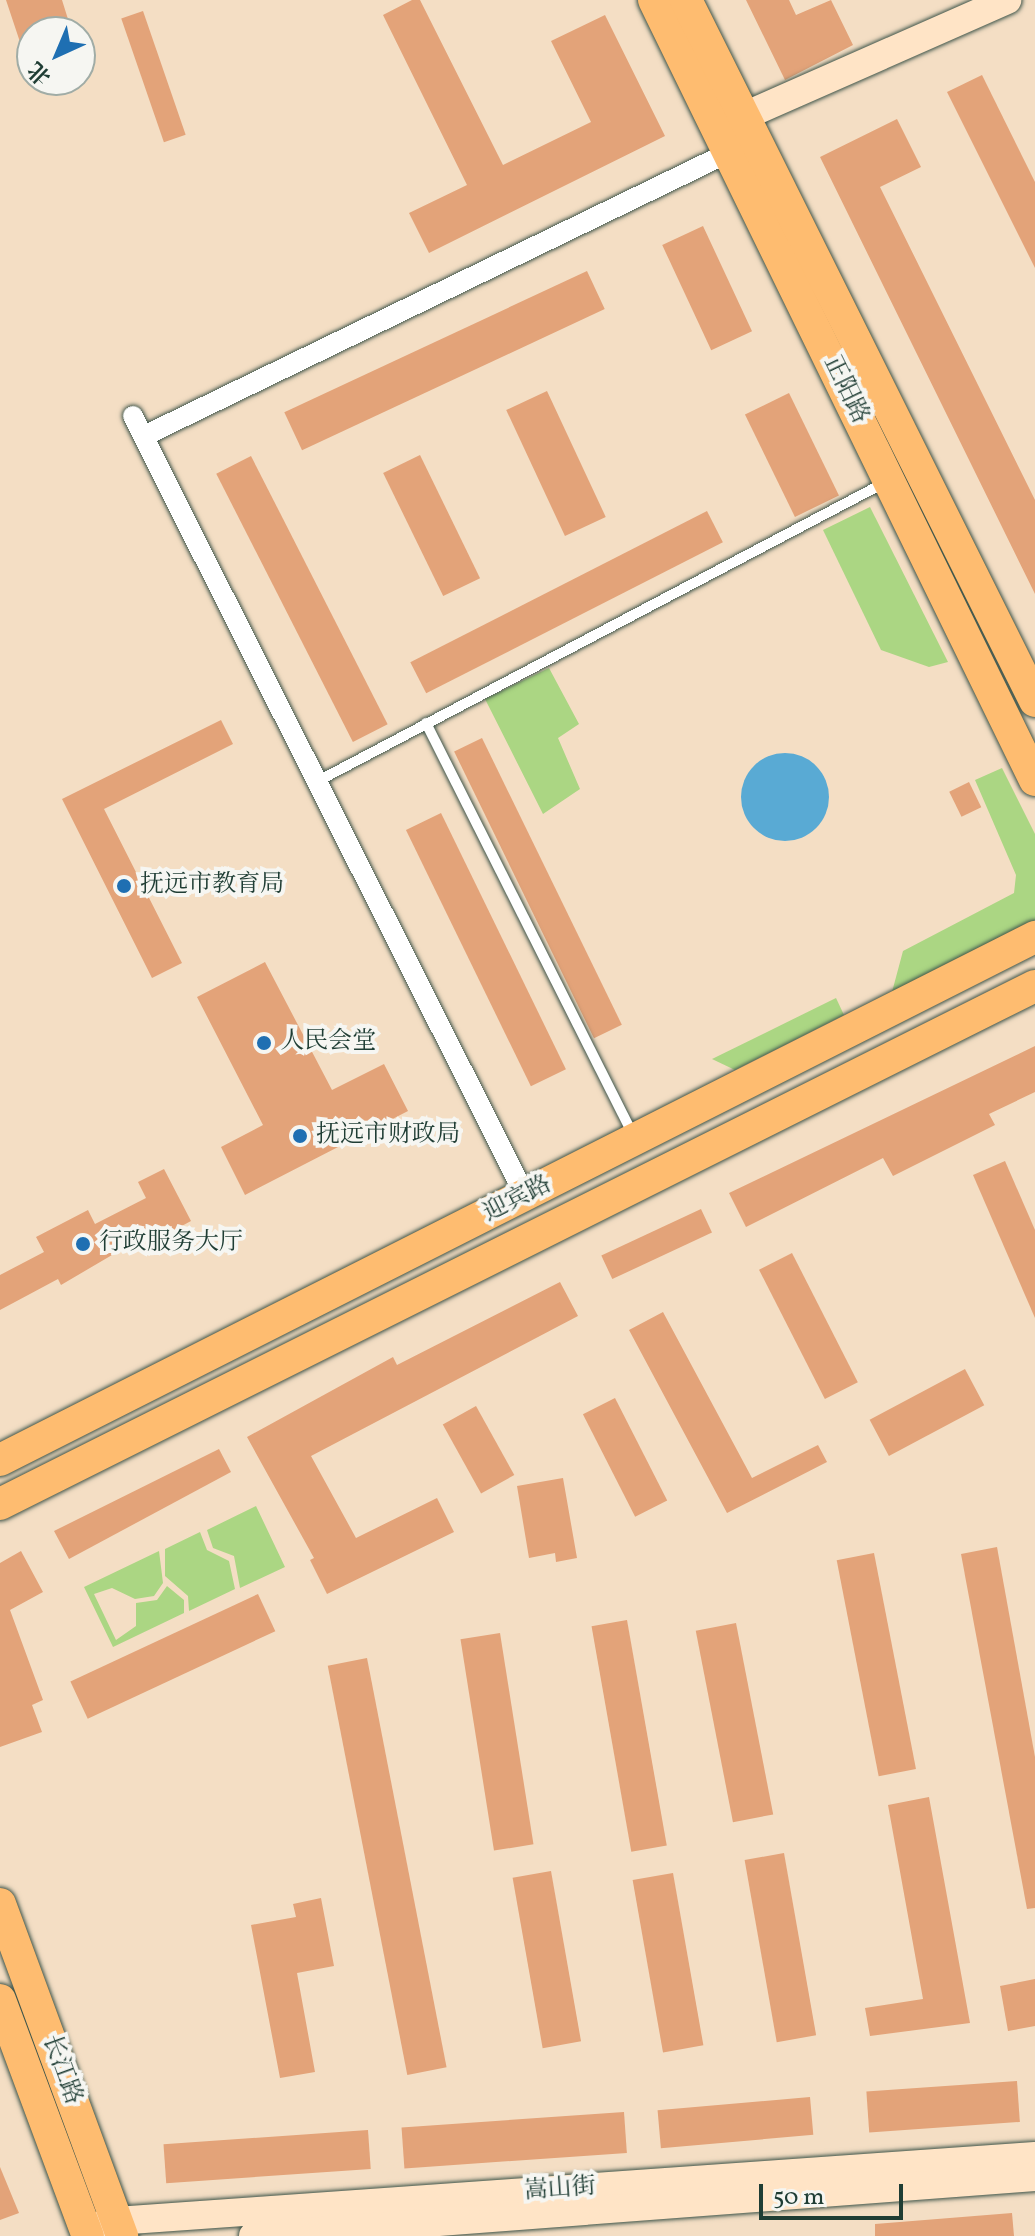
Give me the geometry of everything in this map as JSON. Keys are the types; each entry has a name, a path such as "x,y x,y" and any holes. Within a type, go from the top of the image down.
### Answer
{"main road":[{"name":"正阳路","path":"654,0 741,137 1035,701"},
{"name":"正阳路","path":"686,0 741,137 889,480 1035,780"},
{"path":"741,137 1007,0"},
{"name":"迎宾路","path":"0,1460 637,1141 1035,937"},
{"name":"迎宾路","path":"0,1504 1035,986"},
{"name":"长江路","path":"0,1904 103,2231"},
{"name":"长江路","path":"0,2000 103,2231"},
{"name":"嵩山街","path":"103,2231 1035,2156"},
{"name":"嵩山街","path":"253,2236 392,2231 1035,2177"}],"street":[{"path":"144,436 741,137"},
{"path":"133,416 526,1197"}],"lane":[{"path":"318,781 889,480"},
{"path":"426,723 637,1141"}],"green space":[{"path":"870,507 948,662 929,667 881,650 823,530"},
{"path":"549,668 579,724 558,738 580,789 543,814 485,699"},
{"path":"1002,768 1035,834 1035,920 892,992 903,951 1014,893 1016,875 975,780"},
{"path":"836,998 844,1015 735,1070 712,1059"},
{"path":"256,1506 285,1567 240,1588 234,1556 213,1548 207,1530"},
{"path":"200,1532 207,1550 229,1561 235,1589 189,1611 188,1596 165,1576 165,1549"},
{"path":"159,1551 163,1583 154,1596 135,1599 112,1588 94,1594 116,1640 136,1626 136,1603 157,1600 167,1586 184,1600 184,1613 113,1647 84,1587"}],"water":[{"path":"785,753 802,756 816,766 826,780 829,797 826,814 816,828 802,838 785,841 768,838 754,828 744,814 741,797 744,780 754,766 768,756"}],"building":[{"path":"6,0 62,0 67,16 16,16 16,30"},
{"path":"412,0 420,0 503,165 591,122 551,41 605,15 665,136 429,253 409,213 467,185 383,15"},
{"path":"746,0 789,0 796,15 831,0 853,45 785,80"},
{"path":"143,11 186,135 164,142 121,18"},
{"path":"982,75 1035,182 1035,268 947,92"},
{"path":"897,119 921,167 880,187 1035,500 1035,594 820,157"},
{"path":"703,226 752,331 711,350 662,245"},
{"path":"587,271 605,309 302,450 284,412"},
{"path":"547,391 606,517 565,536 506,410"},
{"path":"789,393 839,495 795,517 745,414"},
{"path":"420,455 480,578 443,596 383,473"},
{"path":"251,456 388,724 353,742 216,474"},
{"path":"707,511 723,542 426,693 410,662"},
{"name":"抚远市教育局","path":"221,720 233,744 104,809 182,963 152,978 62,799"},
{"path":"482,738 622,1025 594,1038 454,752"},
{"path":"969,782 981,807 962,817 949,792"},
{"path":"441,813 566,1069 531,1086 406,830"},
{"path":"265,962 332,1090 384,1064 408,1111 245,1195 221,1147 263,1125 197,997"},
{"path":"1035,1046 1035,1092 989,1114 995,1125 893,1176 883,1158 746,1227 729,1193"},
{"path":"1005,1161 1035,1230 1035,1318 973,1175"},
{"name":"行政服务大厅","path":"164,1169 191,1221 163,1236 158,1228 61,1285 58,1279 0,1310 0,1275 44,1252 36,1237 88,1210 95,1224 146,1198 138,1182"},
{"path":"701,1209 712,1233 612,1279 601,1255"},
{"path":"792,1253 858,1382 825,1399 759,1270"},
{"path":"560,1282 578,1316 311,1456 356,1538 437,1498 454,1532 327,1594 310,1560 314,1558 247,1437 393,1357 397,1365"},
{"path":"663,1312 752,1478 818,1445 827,1462 727,1513 629,1330"},
{"path":"965,1369 984,1405 889,1456 870,1420"},
{"path":"615,1398 667,1500 635,1517 583,1414"},
{"path":"476,1406 514,1475 481,1494 443,1424"},
{"path":"219,1449 231,1472 69,1559 54,1531"},
{"path":"563,1478 577,1558 556,1562 555,1553 529,1558 517,1486"},
{"path":"997,1547 1035,1757 1035,1908 1027,1909 961,1554"},
{"path":"21,1551 43,1592 10,1610 43,1700 32,1705 42,1732 0,1747 0,1563"},
{"path":"874,1553 916,1769 879,1776 837,1560"},
{"path":"258,1594 275,1631 88,1719 70,1681"},
{"path":"627,1620 667,1846 631,1852 592,1626"},
{"path":"736,1623 773,1814 733,1822 696,1631"},
{"path":"500,1633 533,1844 494,1851 460,1639"},
{"path":"367,1658 447,2067 407,2075 328,1666"},
{"path":"929,1797 970,2023 870,2036 865,2008 923,1999 888,1805"},
{"path":"784,1853 816,2035 777,2042 745,1860"},
{"path":"551,1871 581,2041 543,2048 513,1878"},
{"path":"673,1873 703,2045 663,2052 633,1880"},
{"path":"321,1898 334,1966 297,1973 315,2072 280,2078 251,1925 296,1917 293,1904"},
{"path":"1035,1979 1035,2026 1008,2031 1000,1986"},
{"path":"1017,2081 1020,2122 869,2132 866,2092"},
{"path":"810,2097 813,2135 661,2148 658,2110"},
{"path":"624,2112 627,2153 404,2168 402,2128"},
{"path":"368,2130 371,2169 166,2183 163,2144"},
{"path":"0,2167 19,2213 0,2220"},
{"path":"1012,2213 1014,2236 875,2236 875,2224"}],"place":[{"name":"抚远市教育局","path":"124,886"},
{"name":"人民会堂","path":"264,1043"},
{"name":"抚远市财政局","path":"300,1136"},
{"name":"行政服务大厅","path":"83,1244"}]}
